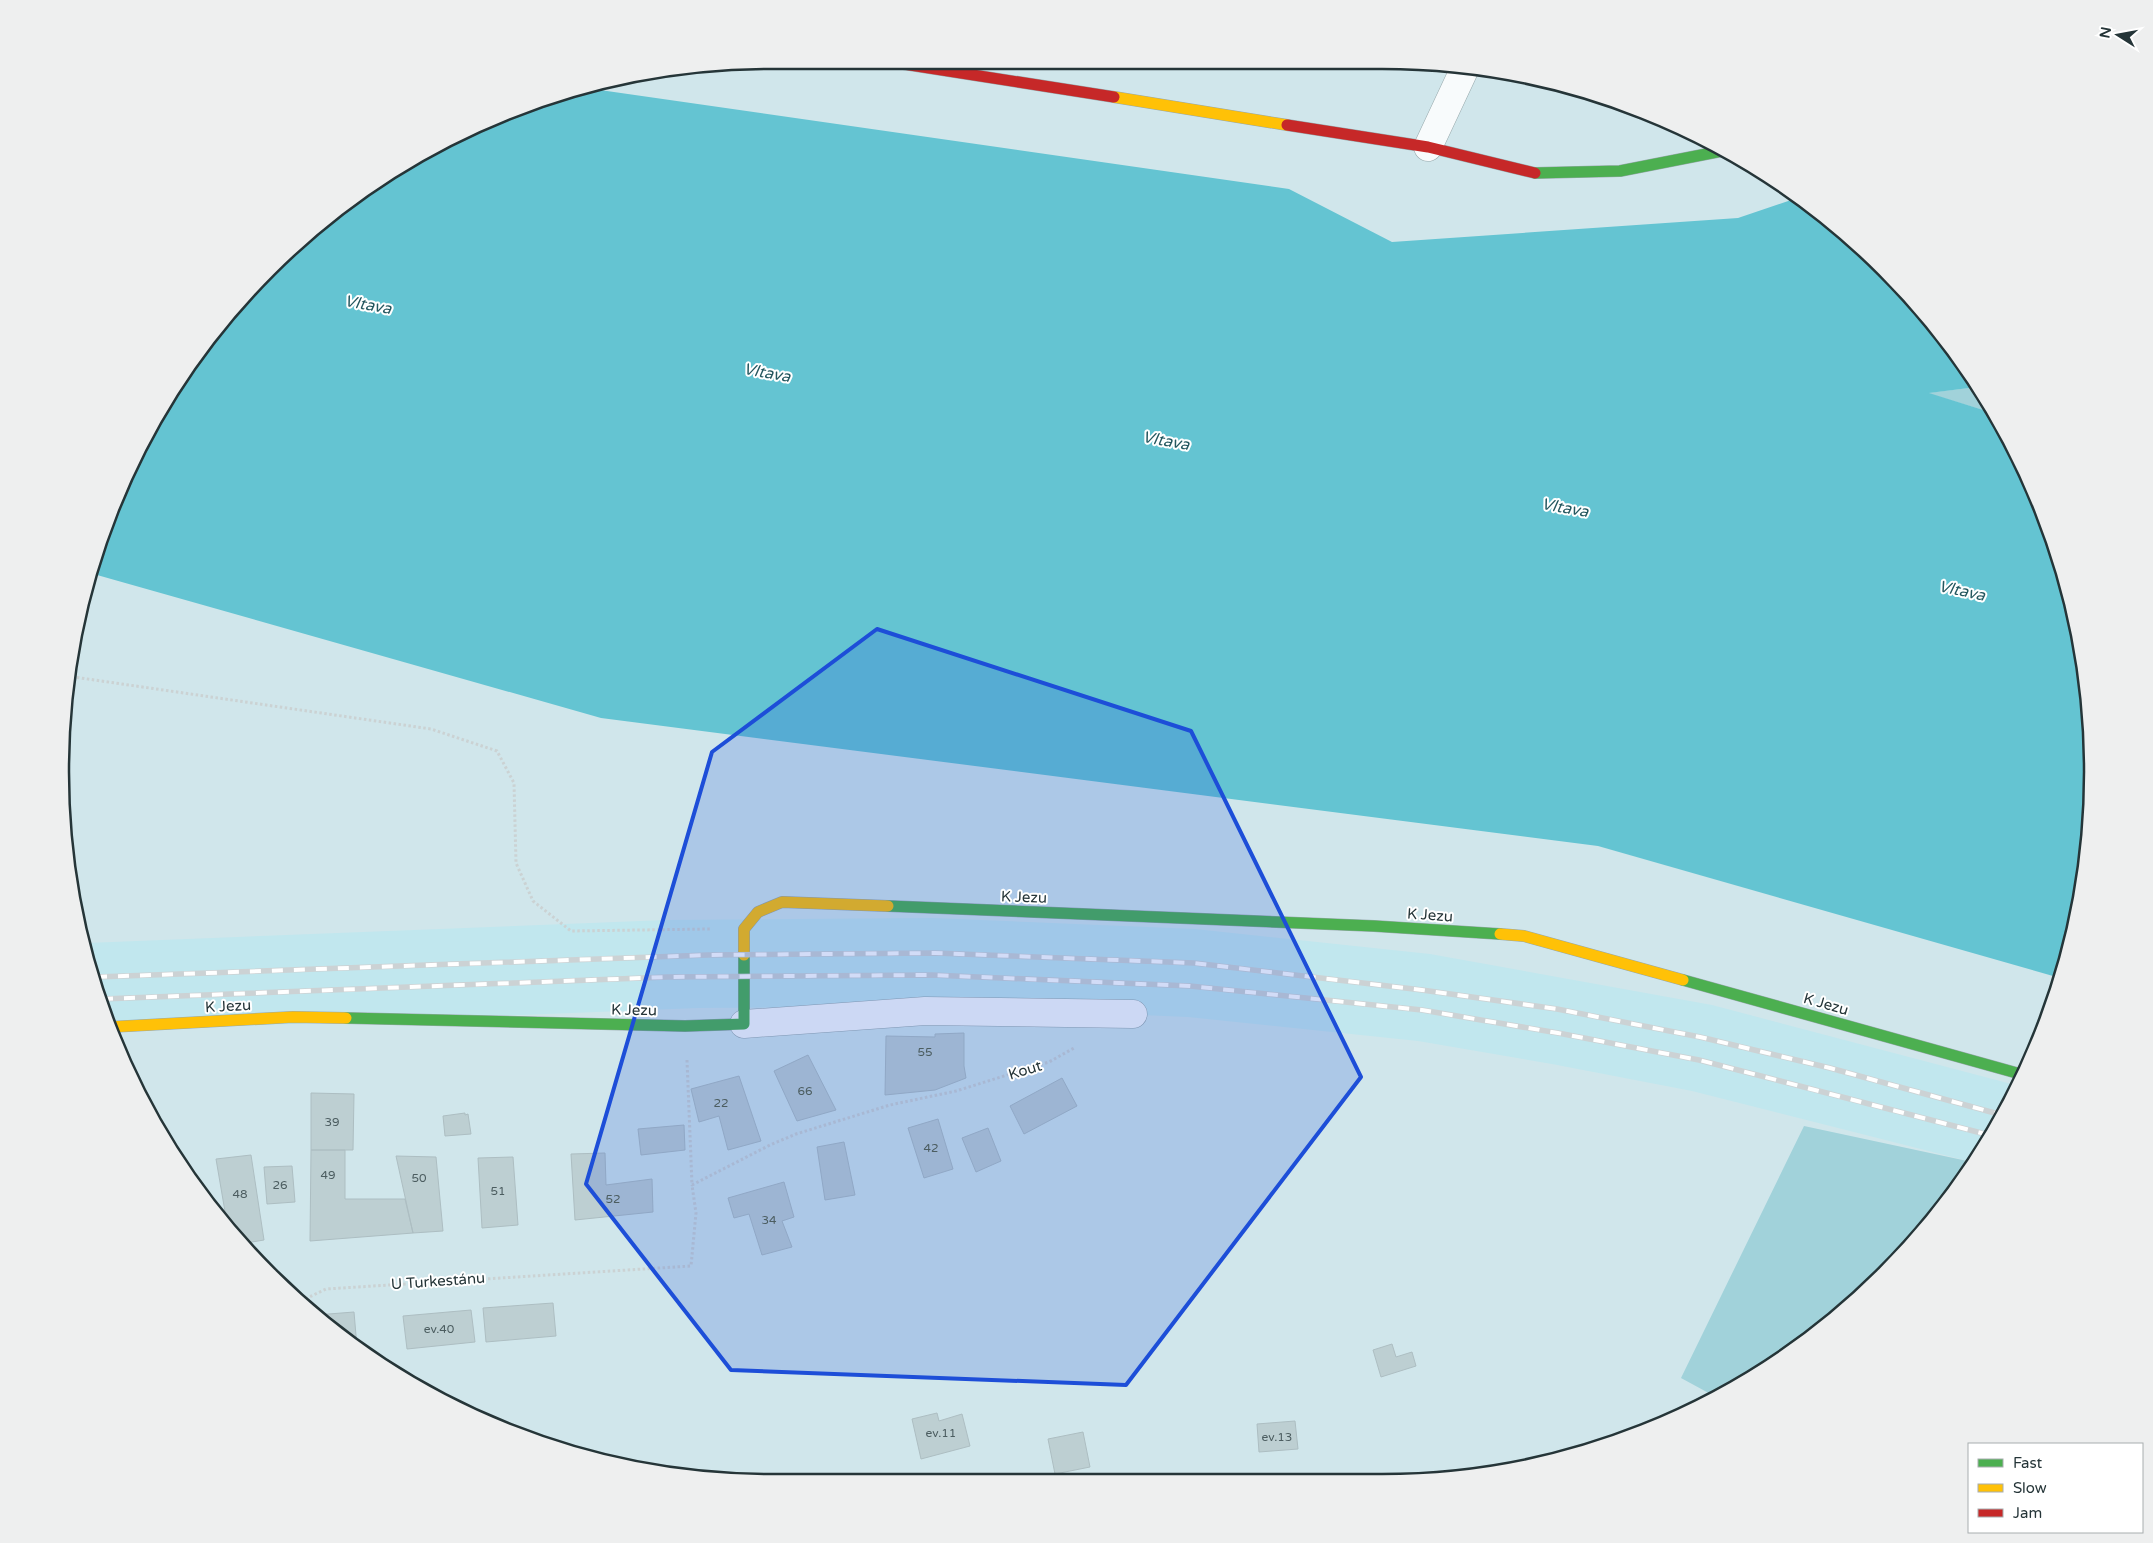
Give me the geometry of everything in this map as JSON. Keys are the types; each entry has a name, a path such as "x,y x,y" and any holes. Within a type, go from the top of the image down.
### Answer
{"street":[{"path":"935,69 1428,147 1532,173 1620,171 1714,153"},
{"path":"1428,147 1461,74"},
{"name":"K Jezu","path":"744,930 758,912 782,902 1374,926 1524,936 2016,1073"},
{"path":"744,930 744,1024 925,1011 1133,1014"},
{"name":"K Jezu","path":"117,1028 293,1017 685,1026 744,1024"}],"path":[{"path":"75,677 431,729 497,751 514,783 516,863 533,901 571,931 744,930"},
{"path":"685,1026 692,1185"},
{"name":"Kout","path":"692,1185 770,1145 796,1134 890,1105 956,1091 1049,1062 1083,1043"},
{"name":"U Turkestánu","path":"306,1298 326,1289 690,1266 696,1213 692,1185"}],"highlighted area":[{"path":"877,629 1191,731 1361,1077 1126,1385 731,1370 586,1184 712,752"}],"shaded area":[{"path":"1970,388 1984,410 1927,393"},
{"path":"933,918 1195,929 1430,954 1712,1005 2011,1084 1967,1161 1692,1091 1552,1064 1418,1041 1188,1017 931,1006 698,1008 119,1031 106,997 90,943 666,920"},
{"path":"1804,1126 1967,1161 1910,1235 1845,1300 1809,1329 1772,1356 1709,1393 1681,1378"}],"water":[{"name":"Vltava","path":"601,90 1289,189 1392,242 1738,218 1790,200 1845,243 1910,308 1970,388 1929,393 1984,410 2012,461 2031,503 2047,546 2071,634 2083,726 2083,817 2071,909 2053,976 1598,846 601,718 97,575 122,503 141,461 187,381 243,308 308,243 381,187 461,141 503,122 546,106"}],"building":[{"path":"964,1033 966,1078 935,1090 885,1095 886,1036 935,1037 935,1034"},
{"path":"808,1055 836,1110 797,1121 774,1071"},
{"path":"739,1076 761,1141 728,1150 719,1116 699,1122 691,1089"},
{"path":"1062,1078 1077,1106 1024,1134 1010,1106"},
{"path":"311,1093 354,1094 353,1150 311,1150"},
{"path":"465,1113 465,1115 468,1114 471,1134 445,1136 443,1116"},
{"path":"938,1119 953,1169 924,1178 908,1128"},
{"path":"684,1125 685,1150 641,1155 638,1129"},
{"path":"988,1128 1001,1161 976,1172 962,1138"},
{"path":"844,1142 855,1195 825,1200 817,1147"},
{"path":"311,1150 345,1150 345,1199 405,1199 413,1233 310,1241"},
{"path":"605,1153 606,1185 652,1179 653,1212 575,1220 571,1154"},
{"path":"251,1155 264,1240 250,1242 225,1213 216,1159"},
{"path":"396,1156 436,1157 443,1231 413,1233"},
{"path":"513,1157 518,1225 482,1228 478,1158"},
{"path":"292,1166 295,1202 267,1204 264,1167"},
{"path":"784,1182 794,1217 782,1221 792,1247 762,1255 749,1214 734,1218 728,1198"},
{"path":"553,1303 556,1336 486,1342 483,1308"},
{"path":"471,1310 475,1342 407,1349 403,1316"},
{"path":"354,1312 356,1338 344,1329 326,1314"},
{"path":"1392,1344 1396,1357 1412,1352 1416,1366 1381,1377 1373,1350"},
{"path":"937,1413 939,1421 962,1414 970,1446 921,1459 912,1419"},
{"path":"1295,1421 1298,1449 1259,1452 1257,1424"},
{"path":"1083,1432 1090,1467 1055,1474 1048,1439"}],"railway":[{"path":"100,977 708,955 935,953 1194,963 1422,990 1557,1009 1700,1037 1830,1068 1995,1113"},
{"path":"107,999 667,977 932,975 1190,986 1422,1010 1558,1033 1699,1060 1983,1134"}],"traffic: fast":[{"path":"1535,173 1620,171 1714,153"},
{"path":"888,906 1374,926 1500,934"},
{"path":"346,1018 685,1026 744,1024 744,955"},
{"path":"1683,980 2016,1073"}],"traffic: slow":[{"path":"1114,97 1287,125"},
{"path":"744,955 744,929 758,912 782,902 888,906"},
{"path":"1500,934 1524,936 1683,980"},
{"path":"117,1027 293,1017 346,1018"}],"traffic: jam":[{"path":"935,69 1114,97"},
{"path":"1287,125 1428,147 1535,173"}]}
